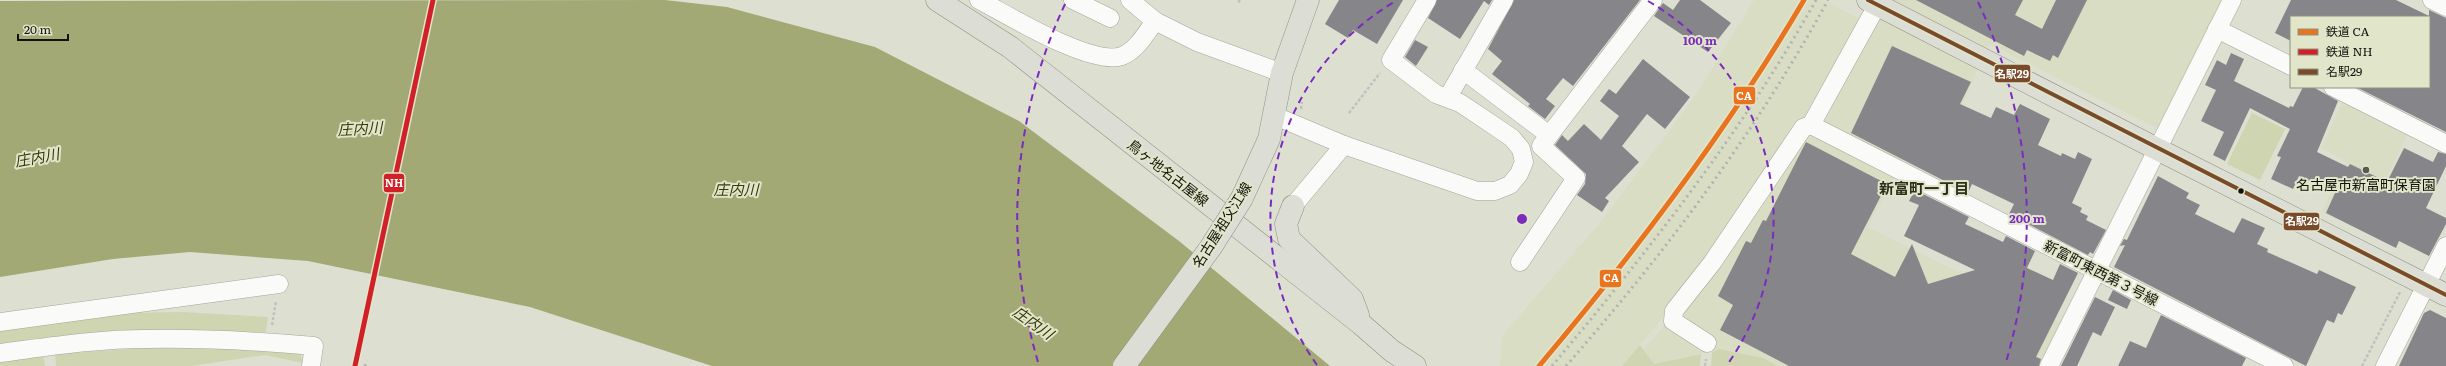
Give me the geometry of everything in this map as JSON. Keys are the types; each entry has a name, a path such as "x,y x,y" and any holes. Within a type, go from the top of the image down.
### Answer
{"main road":[{"name":"鳥ヶ地名古屋線","path":"937,0 1010,46 1361,324 1392,351 1415,366"},
{"name":"名古屋祖父江線","path":"1124,366 1211,247 1242,198 1269,139 1275,116 1282,73 1308,0"},
{"path":"1875,2 2158,149 2446,295"},
{"path":"1293,206 1286,224 1289,239 1352,299 1361,324"}],"street":[{"path":"979,0 1073,48 1096,56 1108,58 1122,56 1136,47 1155,21"},
{"path":"1073,0 1110,18"},
{"path":"1130,0 1155,21 1197,42 1282,73"},
{"path":"1275,116 1344,145 1477,191 1495,191 1510,185 1519,174 1524,162 1521,149 1512,138 1448,97 1436,94 1390,60 1427,0"},
{"path":"1448,97 1504,0"},
{"path":"1520,262 1576,178 1541,146 1653,0"},
{"path":"2049,366 2232,0"},
{"path":"2432,0 2446,7"},
{"path":"1707,343 1673,321 1674,311 1712,262 1803,128 1811,125 1875,2"},
{"path":"2218,29 2290,65"},
{"path":"1463,70 1549,135"},
{"path":"2335,88 2446,144"},
{"name":"新富町東西第３号線","path":"1811,125 2284,366"},
{"path":"1293,206 1344,145"},
{"path":"2385,366 2446,246"},
{"path":"0,322 279,284"},
{"path":"0,353 46,347 144,338 269,342 314,346 311,366"}],"path":[{"path":"1238,0 1241,3"},
{"path":"1349,113 1390,60"},
{"path":"269,342 279,284"},
{"path":"2362,366 2402,289"}],"shaded area":[{"path":"1754,0 1823,0 1862,20 1803,120 1691,284 1622,366 1500,366 1502,336 1604,218 1696,95"},
{"path":"1887,0 2222,0 2157,128 1989,44 1952,128 1926,116 1868,227 2061,323 2039,366 1777,366 1763,358 1719,349 1654,364 1643,349 1698,290 1803,132 1816,139"},
{"name":"名古屋市新富町保育園","path":"2343,101 2408,133 2386,179 2398,185 2374,237 2322,212 2346,161 2321,148"},
{"path":"2252,113 2285,129 2260,180 2227,164"},
{"path":"182,312 268,317 266,332 144,330 41,339 0,345 0,326 123,313"},
{"path":"1640,345 1654,364 1701,354 1700,366 1622,366"},
{"path":"145,348 259,349 300,353 303,363 265,355 191,366 56,366 55,354"},
{"path":"1719,349 1763,358 1777,366 1711,366 1712,352"},
{"path":"43,355 45,366 0,366 0,361"}],"water":[{"name":"庄内川","path":"665,0 727,7 875,47 1019,121 1179,241 1330,366 712,366 530,307 308,261 190,252 113,259 0,277 0,1"}],"building":[{"path":"1339,0 1403,0 1377,44 1353,30 1348,38 1325,24"},
{"path":"1437,0 1492,0 1489,5 1484,1 1460,39 1428,18"},
{"path":"1514,0 1640,0 1573,86 1563,78 1546,99 1555,106 1545,119 1528,106 1530,104 1492,74 1502,61 1488,49"},
{"path":"1680,0 1700,0 1731,23 1708,52 1654,16 1663,3 1673,10"},
{"path":"1916,0 2023,0 2015,15 2042,29 2056,0 2087,0 2058,58 2053,55 2050,61 2027,50 2024,56"},
{"path":"2291,0 2396,0 2429,16 2290,16 2290,40 2275,33"},
{"path":"2429,10 2446,18 2446,132 2358,88 2430,88"},
{"path":"1415,40 1428,47 1416,66 1405,57"},
{"path":"1892,46 1971,82 1960,104 1991,118 1996,107 2014,115 2020,104 2050,119 2038,145 2061,156 2062,153 2075,159 2078,152 2092,159 2072,203 2082,208 2080,212 2088,216 2086,220 2106,230 2093,254 2090,252 2088,255 2009,214 2014,204 1972,184 1968,193 1851,133"},
{"path":"2231,53 2244,59 2234,81 2289,108 2290,106 2293,107 2302,88 2315,88 2338,101 2317,152 2348,167 2350,164 2387,182 2404,148 2433,162 2438,152 2446,154 2446,166 2426,208 2446,218 2446,224 2429,256 2399,241 2396,248 2326,213 2335,193 2299,176 2293,189 2271,179 2281,157 2277,156 2290,129 2250,108 2225,161 2213,155 2224,132 2201,121 2216,90 2205,85 2217,60 2226,65"},
{"path":"1643,59 1690,97 1665,129 1647,114 1622,146 1639,162 1605,198 1609,201 1602,212 1577,195 1585,184 1586,174 1555,145 1562,135 1568,141 1584,124 1601,140 1619,116 1600,101 1609,89 1616,94"},
{"path":"1806,142 1887,184 1851,254 1895,277 1912,244 1928,284 1975,270 1904,236 1919,205 1909,201 1915,190 1969,217 1965,224 2003,242 2006,236 2035,251 2027,268 2053,280 2060,264 2078,273 2036,357 2041,359 2039,366 1789,366 1720,330 1733,305 1718,296 1746,241 1751,243 1763,220 1766,221"},
{"path":"2158,176 2189,193 2186,198 2200,205 2195,214 2234,233 2242,218 2265,228 2257,244 2268,249 2267,252 2317,274 2319,270 2356,287 2342,315 2338,313 2334,323 2327,320 2306,366 2114,267 2125,245 2120,246 2124,239 2127,240"},
{"path":"2113,290 2131,300 2127,309 2108,300"},
{"path":"2095,297 2115,307 2101,336 2093,332 2077,366 2061,366"},
{"path":"2430,310 2446,318 2446,366 2399,366 2424,313"},
{"path":"2161,315 2246,358 2242,366 2118,366 2130,341 2146,348"}],"railway":[{"path":"1552,366 1624,278 1693,189 1757,97 1816,0"},
{"path":"1566,366 1639,280 1740,144 1771,97 1828,0"},
{"path":"354,366 356,357"},
{"path":"365,366 367,360"}],"rail line":[{"name":"NH","path":"355,366 433,0"},
{"name":"CA","path":"1539,366 1646,234 1679,189 1744,96 1775,49 1804,0"}],"transit line":[{"name":"名駅29","path":"1868,0 2446,295"}],"place":[{"name":"名古屋市新富町保育園","path":"2366,170"}],"district":[{"name":"新富町一丁目","path":"1924,189"}]}
